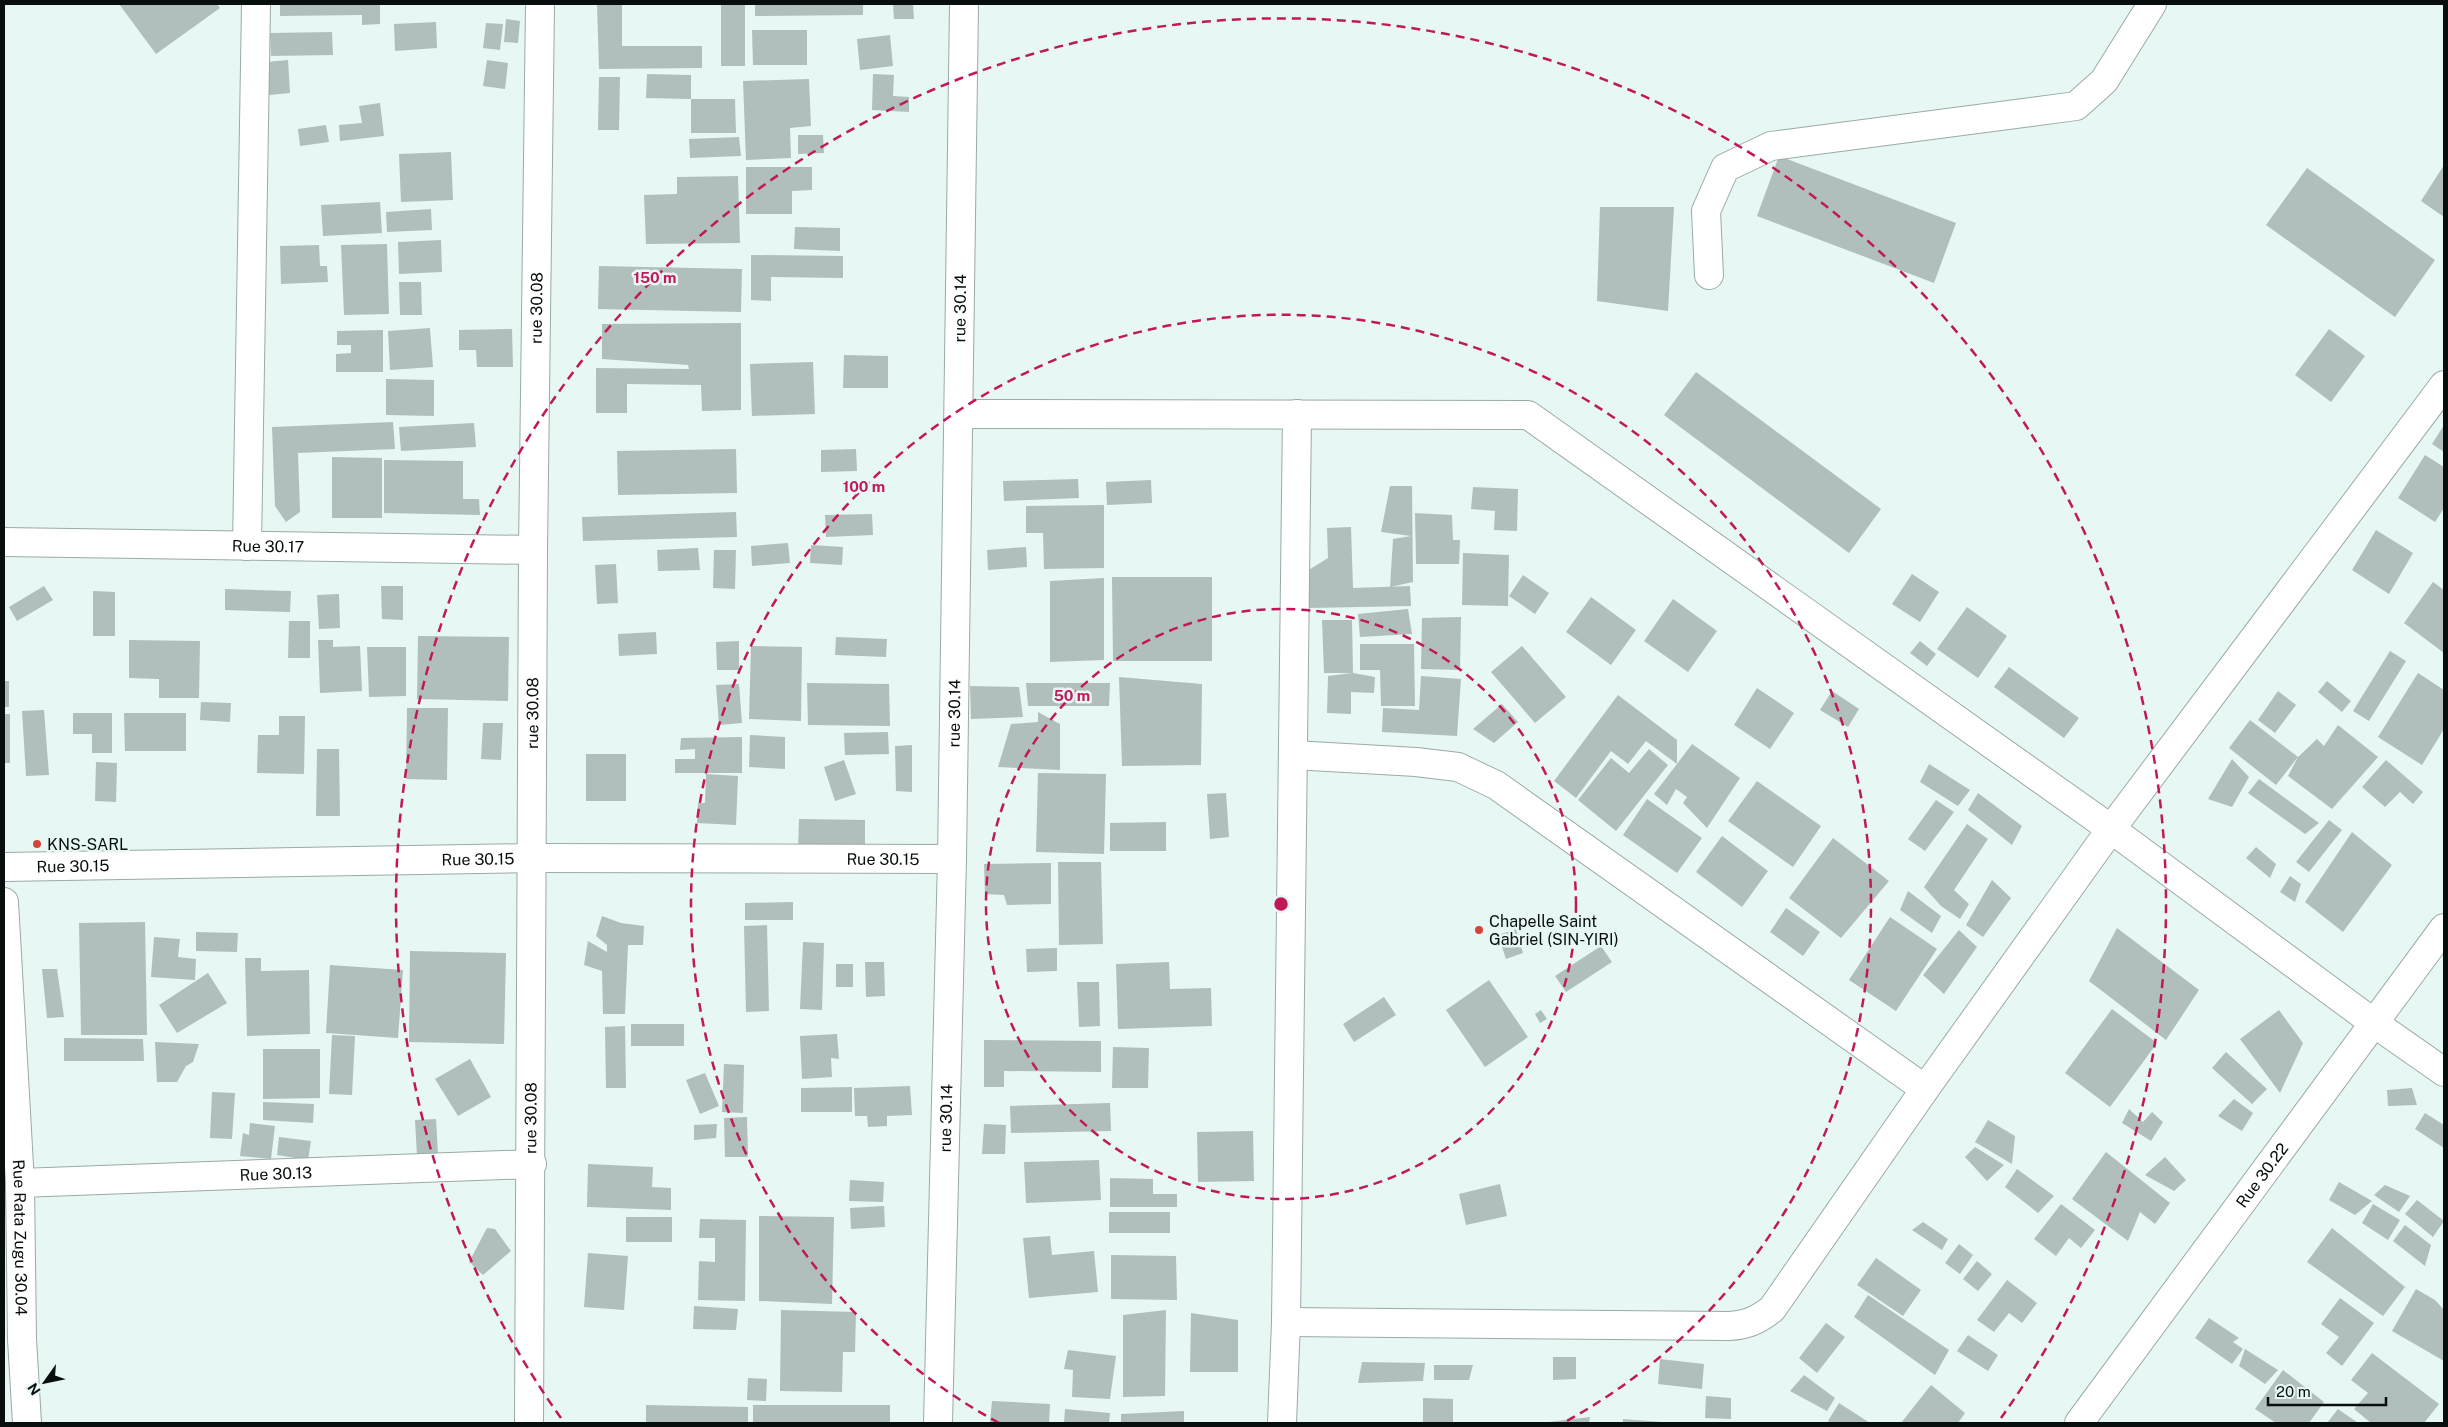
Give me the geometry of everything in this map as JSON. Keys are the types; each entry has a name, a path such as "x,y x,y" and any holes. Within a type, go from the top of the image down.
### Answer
{"street":[{"path":"247,546 256,4"},
{"name":"rue 30.08","path":"529,1423 532,1164 533,550 540,4"},
{"name":"rue 30.14","path":"938,1423 952,859 964,4"},
{"path":"1709,275 1706,211 1725,168 1771,146 2076,106 2104,81 2152,4"},
{"path":"1286,1322 1745,1325 1760,1319 1772,1309 1925,1089 2111,829 2444,385"},
{"path":"959,414 1528,415 2111,829 2374,1023 2444,1072"},
{"path":"1282,1423 1286,1322 1297,414"},
{"name":"Rue 30.17","path":"4,542 533,550"},
{"path":"1293,755 1416,762 1458,767 1496,785 1925,1089"},
{"name":"Rue 30.15","path":"4,867 532,858 952,859"},
{"name":"Rue Rata Zugu 30.04","path":"4,902 20,1182 22,1339 27,1423"},
{"name":"Rue 30.22","path":"2079,1423 2444,928"},
{"name":"Rue 30.13","path":"20,1182 532,1164"}],"building":[{"path":"119,4 217,4 220,8 156,54"},
{"path":"280,4 380,4 380,24 362,25 362,15 280,16"},
{"path":"597,4 622,4 622,46 702,46 702,68 599,69"},
{"path":"721,4 745,4 745,66 721,66"},
{"path":"755,4 863,4 863,15 755,16"},
{"path":"893,4 913,4 914,19 894,19"},
{"path":"506,19 520,21 518,43 504,42"},
{"path":"436,22 437,48 395,51 394,24"},
{"path":"486,23 503,24 500,50 483,48"},
{"path":"752,30 807,30 807,65 753,65"},
{"path":"332,32 333,55 271,56 270,33"},
{"path":"890,35 893,66 860,70 857,39"},
{"path":"288,60 290,93 269,95 267,62"},
{"path":"487,60 508,63 505,89 483,86"},
{"path":"647,74 691,75 691,99 646,98"},
{"path":"873,74 894,75 893,96 909,97 909,112 872,110"},
{"path":"599,77 620,77 619,130 598,130"},
{"path":"809,79 811,126 790,128 791,158 746,160 743,81"},
{"path":"691,99 735,99 736,133 691,133"},
{"path":"380,103 384,136 340,141 339,125 362,123 359,106"},
{"path":"326,125 329,142 300,146 298,129"},
{"path":"798,135 823,135 824,153 798,154"},
{"path":"739,137 741,156 690,158 689,139"},
{"path":"451,152 453,200 401,202 399,154"},
{"path":"1779,156 1956,223 1934,283 1757,216"},
{"path":"2444,165 2444,217 2421,201"},
{"path":"746,167 812,167 812,190 792,191 792,214 746,214"},
{"path":"2307,168 2435,260 2395,317 2266,225"},
{"path":"738,176 740,243 646,244 644,195 677,194 677,177"},
{"path":"380,202 382,233 323,236 321,205"},
{"path":"1600,207 1674,207 1668,311 1597,301"},
{"path":"431,209 432,230 387,232 386,212"},
{"path":"795,227 840,228 840,251 794,249"},
{"path":"441,240 442,272 399,274 398,242"},
{"path":"387,244 389,314 344,315 341,245"},
{"path":"319,245 320,266 327,266 328,282 281,284 280,246"},
{"path":"751,255 843,256 843,278 771,277 771,301 751,300"},
{"path":"599,266 742,269 741,312 598,309"},
{"path":"399,282 421,282 422,315 400,315"},
{"path":"741,323 741,410 702,411 701,385 627,384 627,413 596,413 596,368 689,369 688,365 602,359 602,324"},
{"path":"430,328 433,367 390,370 388,331"},
{"path":"512,329 513,367 477,367 476,350 459,350 459,330"},
{"path":"2329,329 2365,356 2331,402 2295,375"},
{"path":"383,330 383,372 336,372 336,354 351,353 351,345 337,345 337,331"},
{"path":"844,355 888,356 888,388 843,388"},
{"path":"813,362 815,414 752,416 750,364"},
{"path":"1696,372 1881,509 1849,553 1664,415"},
{"path":"386,379 434,380 434,416 386,415"},
{"path":"393,422 395,449 298,453 300,512 286,522 275,506 272,427"},
{"path":"474,423 476,447 401,451 399,427"},
{"path":"2444,425 2444,452 2432,444"},
{"path":"736,449 737,493 618,495 617,451"},
{"path":"856,449 857,471 821,472 821,450"},
{"path":"2425,455 2444,467 2444,508 2435,522 2398,498"},
{"path":"332,457 382,458 382,518 332,518"},
{"path":"384,460 463,461 463,499 479,499 480,515 384,513"},
{"path":"1078,479 1079,498 1004,501 1003,481"},
{"path":"1151,480 1152,503 1107,505 1106,482"},
{"path":"1390,486 1412,486 1413,582 1390,587 1393,539 1411,536 1381,532"},
{"path":"1473,487 1518,489 1517,531 1494,530 1495,511 1471,509"},
{"path":"1104,505 1104,568 1044,569 1043,533 1026,533 1026,506"},
{"path":"736,512 737,537 583,541 582,517"},
{"path":"1415,513 1452,515 1453,540 1460,540 1459,564 1416,564"},
{"path":"872,514 873,535 826,537 825,515"},
{"path":"1351,527 1353,588 1410,586 1411,606 1308,608 1307,571 1328,558 1327,528"},
{"path":"2376,530 2413,553 2389,594 2352,570"},
{"path":"788,543 790,563 752,566 751,546"},
{"path":"811,545 843,547 842,565 810,563"},
{"path":"1026,547 1027,567 988,570 987,550"},
{"path":"698,548 700,570 658,571 657,550"},
{"path":"714,550 736,550 735,589 713,588"},
{"path":"1463,553 1509,555 1508,606 1462,605"},
{"path":"616,564 618,603 597,604 595,565"},
{"path":"1912,574 1939,592 1920,622 1892,604"},
{"path":"1523,575 1549,593 1535,614 1509,596"},
{"path":"1112,577 1212,577 1212,661 1113,661"},
{"path":"1104,578 1104,660 1050,662 1050,581"},
{"path":"2433,582 2444,590 2444,653 2404,623"},
{"path":"44,586 53,600 17,621 9,607"},
{"path":"381,586 403,586 403,620 382,619"},
{"path":"225,589 291,591 290,612 225,610"},
{"path":"93,591 115,592 115,636 93,636"},
{"path":"339,594 340,628 319,629 317,595"},
{"path":"1591,597 1636,630 1611,665 1566,632"},
{"path":"1673,599 1717,631 1688,672 1644,641"},
{"path":"1967,607 2007,636 1978,678 1937,649"},
{"path":"1408,609 1412,634 1360,637 1358,614"},
{"path":"1461,617 1460,670 1421,669 1422,618"},
{"path":"1322,620 1352,620 1353,673 1375,677 1374,693 1351,692 1351,714 1327,713 1328,676 1352,673 1324,673"},
{"path":"289,621 310,621 310,658 288,658"},
{"path":"656,632 657,654 619,656 618,634"},
{"path":"418,636 509,637 508,701 417,699"},
{"path":"836,637 887,639 886,657 835,655"},
{"path":"129,640 200,641 199,698 159,698 159,679 129,678"},
{"path":"318,640 333,640 333,647 360,646 362,691 320,693"},
{"path":"739,641 739,670 717,670 716,642"},
{"path":"1920,641 1936,654 1927,666 1910,653"},
{"path":"1360,644 1414,644 1415,706 1381,706 1380,670 1360,670"},
{"path":"751,646 802,647 801,721 749,719"},
{"path":"1522,646 1566,697 1535,723 1491,672"},
{"path":"367,647 406,647 406,696 369,697"},
{"path":"2390,651 2406,661 2369,721 2353,711"},
{"path":"2009,667 2079,718 2064,738 1994,687"},
{"path":"2418,673 2444,690 2444,729 2422,765 2378,737"},
{"path":"1421,676 1461,679 1457,736 1382,732 1383,708 1419,710"},
{"path":"1119,677 1202,684 1201,765 1122,766"},
{"path":"4,681 9,681 9,707 4,707"},
{"path":"2327,681 2351,701 2342,712 2318,692"},
{"path":"807,683 889,684 890,726 808,725"},
{"path":"1026,683 1110,683 1109,706 1028,706"},
{"path":"739,684 742,723 719,725 716,685"},
{"path":"970,686 1019,687 1023,717 971,719"},
{"path":"1757,688 1794,713 1770,749 1734,725"},
{"path":"1832,691 1859,709 1848,727 1820,710"},
{"path":"2278,691 2296,705 2275,733 2258,720"},
{"path":"1618,695 1677,740 1677,764 1646,741 1628,764 1611,751 1576,798 1554,781"},
{"path":"201,702 231,703 230,722 200,720"},
{"path":"1502,704 1518,722 1494,743 1473,729"},
{"path":"407,708 448,708 447,780 406,779"},
{"path":"44,710 49,775 26,776 22,711"},
{"path":"1038,712 1060,724 1060,770 998,767 1011,724 1038,722"},
{"path":"73,713 112,713 112,753 92,753 92,734 73,734"},
{"path":"124,713 186,713 186,751 125,751"},
{"path":"4,714 10,714 10,763 4,763"},
{"path":"279,716 305,716 304,774 257,773 258,735 279,735"},
{"path":"2250,720 2298,757 2276,785 2229,748"},
{"path":"483,723 503,723 501,760 481,759"},
{"path":"2338,725 2378,757 2332,809 2288,776 2298,757 2317,739 2324,746"},
{"path":"888,732 889,754 845,755 844,733"},
{"path":"750,735 785,737 785,769 749,767"},
{"path":"742,737 742,773 675,773 675,759 695,759 695,749 680,750 681,738"},
{"path":"1692,744 1740,778 1707,828 1683,803 1687,797 1676,789 1667,805 1654,794"},
{"path":"912,745 912,792 896,791 895,746"},
{"path":"317,749 339,749 340,816 316,816"},
{"path":"1649,749 1668,765 1616,831 1578,800 1611,758 1629,773"},
{"path":"586,754 626,754 626,801 586,801"},
{"path":"2232,759 2249,777 2232,807 2208,799"},
{"path":"844,760 856,794 835,801 824,767"},
{"path":"2386,760 2423,792 2413,804 2400,792 2385,807 2362,787"},
{"path":"96,762 117,763 116,802 95,801"},
{"path":"1929,764 1970,790 1958,806 1920,782"},
{"path":"1038,773 1106,774 1104,854 1036,852"},
{"path":"706,774 738,776 736,825 697,823 698,803 705,803"},
{"path":"2259,779 2319,823 2305,834 2248,793"},
{"path":"1757,781 1821,826 1793,867 1728,821"},
{"path":"1226,793 1229,837 1210,839 1207,794"},
{"path":"1978,793 2022,826 2012,845 1968,810"},
{"path":"1647,799 1702,838 1677,873 1623,835"},
{"path":"1936,800 1954,812 1925,851 1908,839"},
{"path":"799,819 865,820 865,850 798,849"},
{"path":"2329,820 2342,830 2309,872 2296,862"},
{"path":"1166,822 1166,851 1110,851 1110,823"},
{"path":"1967,824 1988,839 1954,890 1969,904 1960,919 1941,906 1924,887"},
{"path":"2352,832 2392,865 2343,932 2305,902"},
{"path":"1722,836 1768,871 1742,907 1696,872"},
{"path":"1833,838 1889,881 1841,938 1789,898"},
{"path":"2256,847 2276,864 2270,878 2246,858"},
{"path":"1058,862 1101,862 1103,944 1059,945"},
{"path":"1051,863 1051,904 1007,905 1004,895 985,894 984,864"},
{"path":"2290,876 2301,884 2295,902 2280,892"},
{"path":"1992,880 2011,898 1983,937 1966,925"},
{"path":"1908,891 1941,916 1932,933 1900,910"},
{"path":"793,902 793,920 745,920 745,903"},
{"path":"1786,908 1820,932 1803,956 1770,932"},
{"path":"602,916 621,923 644,926 643,945 628,945 625,1014 603,1014 602,971 584,965 588,941 607,952 607,945 596,936"},
{"path":"1890,917 1937,949 1896,1011 1849,980"},
{"path":"145,922 147,1035 81,1035 79,923"},
{"path":"767,925 769,1011 746,1012 744,926"},
{"path":"2117,928 2199,990 2166,1040 2089,981"},
{"path":"1516,929 1523,953 1506,959 1498,935"},
{"path":"1959,930 1977,947 1944,994 1923,975"},
{"path":"196,932 238,933 237,952 196,951"},
{"path":"154,937 180,939 178,957 196,959 195,980 151,977"},
{"path":"803,942 824,943 822,1010 800,1009"},
{"path":"1601,946 1612,962 1566,992 1555,976"},
{"path":"1057,948 1057,971 1027,972 1026,949"},
{"path":"410,951 506,953 504,1044 409,1042"},
{"path":"245,958 261,958 261,971 309,970 310,1034 247,1036"},
{"path":"865,962 884,962 885,996 866,997"},
{"path":"1169,962 1170,989 1211,988 1212,1026 1118,1029 1116,964"},
{"path":"836,964 853,964 853,987 836,987"},
{"path":"330,965 403,970 398,1038 326,1033"},
{"path":"42,969 57,969 64,1017 47,1018"},
{"path":"208,973 227,1003 177,1033 159,1005"},
{"path":"1489,980 1528,1037 1485,1067 1446,1010"},
{"path":"1077,982 1099,982 1100,1026 1079,1027"},
{"path":"1384,997 1396,1015 1354,1042 1343,1024"},
{"path":"2112,1009 2157,1043 2110,1107 2065,1073"},
{"path":"1541,1010 1547,1019 1540,1023 1535,1014"},
{"path":"2279,1010 2303,1043 2280,1093 2240,1039"},
{"path":"631,1024 684,1024 684,1046 631,1046"},
{"path":"625,1026 626,1088 606,1088 605,1027"},
{"path":"837,1034 839,1059 831,1058 832,1077 802,1079 800,1036"},
{"path":"332,1035 355,1036 352,1095 329,1094"},
{"path":"64,1038 143,1039 144,1061 64,1061"},
{"path":"984,1040 1101,1041 1101,1072 1004,1071 1004,1087 984,1087"},
{"path":"155,1042 199,1044 193,1062 186,1066 177,1082 157,1082"},
{"path":"1113,1047 1149,1048 1148,1088 1112,1088"},
{"path":"263,1049 320,1049 320,1098 263,1099"},
{"path":"2226,1052 2267,1089 2252,1104 2212,1068"},
{"path":"470,1059 491,1097 458,1116 435,1079"},
{"path":"724,1064 744,1065 743,1113 722,1112"},
{"path":"705,1073 719,1106 700,1114 686,1080"},
{"path":"910,1086 912,1115 887,1116 887,1126 868,1127 867,1116 855,1116 854,1088"},
{"path":"852,1087 852,1112 801,1112 801,1088"},
{"path":"2412,1088 2417,1105 2388,1106 2387,1090"},
{"path":"212,1092 235,1093 232,1139 210,1138"},
{"path":"2234,1099 2253,1113 2242,1131 2218,1116"},
{"path":"263,1102 314,1104 313,1123 263,1120"},
{"path":"1110,1103 1111,1131 1011,1133 1010,1106"},
{"path":"2129,1109 2143,1122 2152,1112 2163,1122 2151,1141 2122,1123"},
{"path":"2425,1113 2444,1125 2444,1148 2415,1129"},
{"path":"747,1117 748,1157 725,1157 724,1118"},
{"path":"436,1119 438,1154 417,1156 415,1120"},
{"path":"1988,1120 2015,1136 2012,1164 1975,1142"},
{"path":"250,1123 275,1126 271,1159 240,1156 243,1133 249,1135"},
{"path":"717,1124 716,1138 694,1140 694,1125"},
{"path":"984,1124 1006,1125 1005,1154 982,1154"},
{"path":"1253,1131 1254,1181 1198,1182 1197,1132"},
{"path":"279,1137 311,1141 308,1160 277,1155"},
{"path":"1975,1147 2004,1165 1987,1181 1965,1157"},
{"path":"2106,1152 2170,1203 2155,1224 2140,1212 2128,1241 2072,1199"},
{"path":"2165,1157 2186,1180 2174,1191 2145,1175"},
{"path":"1099,1160 1101,1200 1026,1203 1024,1162"},
{"path":"588,1164 653,1167 652,1187 671,1188 671,1210 587,1207"},
{"path":"2017,1169 2054,1196 2038,1213 2005,1187"},
{"path":"1110,1178 1153,1179 1153,1194 1177,1194 1177,1207 1110,1207"},
{"path":"850,1180 884,1182 883,1202 849,1201"},
{"path":"2339,1182 2372,1201 2355,1215 2329,1200"},
{"path":"1500,1184 1507,1216 1466,1225 1459,1194"},
{"path":"2385,1185 2410,1196 2399,1212 2374,1195"},
{"path":"2417,1200 2444,1221 2433,1237 2405,1214"},
{"path":"2061,1204 2095,1230 2081,1248 2069,1238 2056,1256 2034,1239"},
{"path":"2373,1204 2400,1220 2388,1240 2362,1223"},
{"path":"884,1206 885,1227 851,1229 850,1208"},
{"path":"1109,1212 1170,1212 1170,1233 1109,1233"},
{"path":"759,1216 834,1217 832,1304 759,1301"},
{"path":"626,1217 672,1217 672,1242 626,1242"},
{"path":"700,1219 746,1220 745,1301 698,1300 699,1261 715,1262 715,1238 699,1238"},
{"path":"1923,1222 1948,1239 1942,1250 1912,1230"},
{"path":"2405,1225 2431,1245 2425,1266 2393,1241"},
{"path":"487,1228 495,1229 511,1251 483,1275 469,1262"},
{"path":"2332,1228 2405,1287 2383,1316 2307,1262"},
{"path":"1050,1236 1052,1255 1094,1251 1098,1292 1029,1298 1023,1238"},
{"path":"1959,1244 1973,1255 1960,1274 1945,1263"},
{"path":"588,1253 628,1256 624,1310 584,1307"},
{"path":"1111,1255 1176,1256 1177,1300 1111,1299"},
{"path":"1876,1258 1921,1290 1903,1316 1857,1285"},
{"path":"1977,1261 1992,1274 1978,1291 1963,1279"},
{"path":"2007,1280 2037,1303 2022,1323 2009,1313 1994,1332 1977,1320"},
{"path":"2416,1289 2435,1300 2444,1310 2444,1361 2392,1331"},
{"path":"1868,1295 1949,1350 1935,1375 1854,1317"},
{"path":"2340,1298 2374,1323 2342,1366 2326,1353 2339,1337 2321,1324"},
{"path":"694,1306 738,1309 736,1330 693,1329"},
{"path":"781,1310 856,1312 855,1352 843,1352 842,1392 780,1391"},
{"path":"1166,1310 1165,1396 1123,1397 1123,1315"},
{"path":"1191,1313 1238,1320 1238,1372 1190,1372"},
{"path":"2209,1318 2239,1338 2233,1342 2243,1349 2232,1364 2195,1338"},
{"path":"1826,1323 1845,1337 1817,1373 1799,1358"},
{"path":"1968,1335 1998,1355 1988,1371 1957,1351"},
{"path":"2245,1349 2278,1370 2265,1384 2239,1366"},
{"path":"1068,1350 1116,1356 1110,1399 1072,1397 1073,1370 1064,1369"},
{"path":"2372,1353 2439,1404 2424,1423 2371,1423 2354,1409 2368,1393 2351,1380"},
{"path":"1553,1357 1576,1357 1576,1379 1553,1380"},
{"path":"1660,1359 1704,1364 1702,1389 1658,1384"},
{"path":"1362,1362 1425,1363 1423,1381 1358,1383"},
{"path":"1434,1365 1473,1365 1469,1380 1434,1380"},
{"path":"2283,1370 2324,1402 2309,1423 2276,1423 2255,1409"},
{"path":"1804,1375 1835,1398 1827,1411 1790,1391"},
{"path":"748,1378 767,1379 766,1401 747,1400"},
{"path":"1931,1385 1965,1413 1958,1423 1901,1423"},
{"path":"1706,1396 1731,1398 1731,1419 1705,1418"},
{"path":"1423,1398 1453,1399 1453,1423 1423,1423"},
{"path":"992,1401 1050,1404 1049,1423 990,1423"},
{"path":"1839,1403 1870,1423 1832,1423 1828,1421"},
{"path":"646,1405 748,1407 748,1423 646,1423"},
{"path":"753,1405 890,1405 890,1423 753,1423"},
{"path":"1065,1409 1110,1413 1109,1423 1064,1423"},
{"path":"2338,1409 2358,1423 2327,1423"},
{"path":"1184,1411 1184,1423 1121,1423 1121,1414"},
{"path":"1590,1417 1589,1423 1549,1423 1549,1422"},
{"path":"1623,1419 1662,1422 1662,1423 1623,1423"}],"place":[{"name":"KNS-SARL","path":"37,844"},
{"name":"Chapelle Saint Gabriel (SIN-YIRI)","path":"1479,930"}]}
